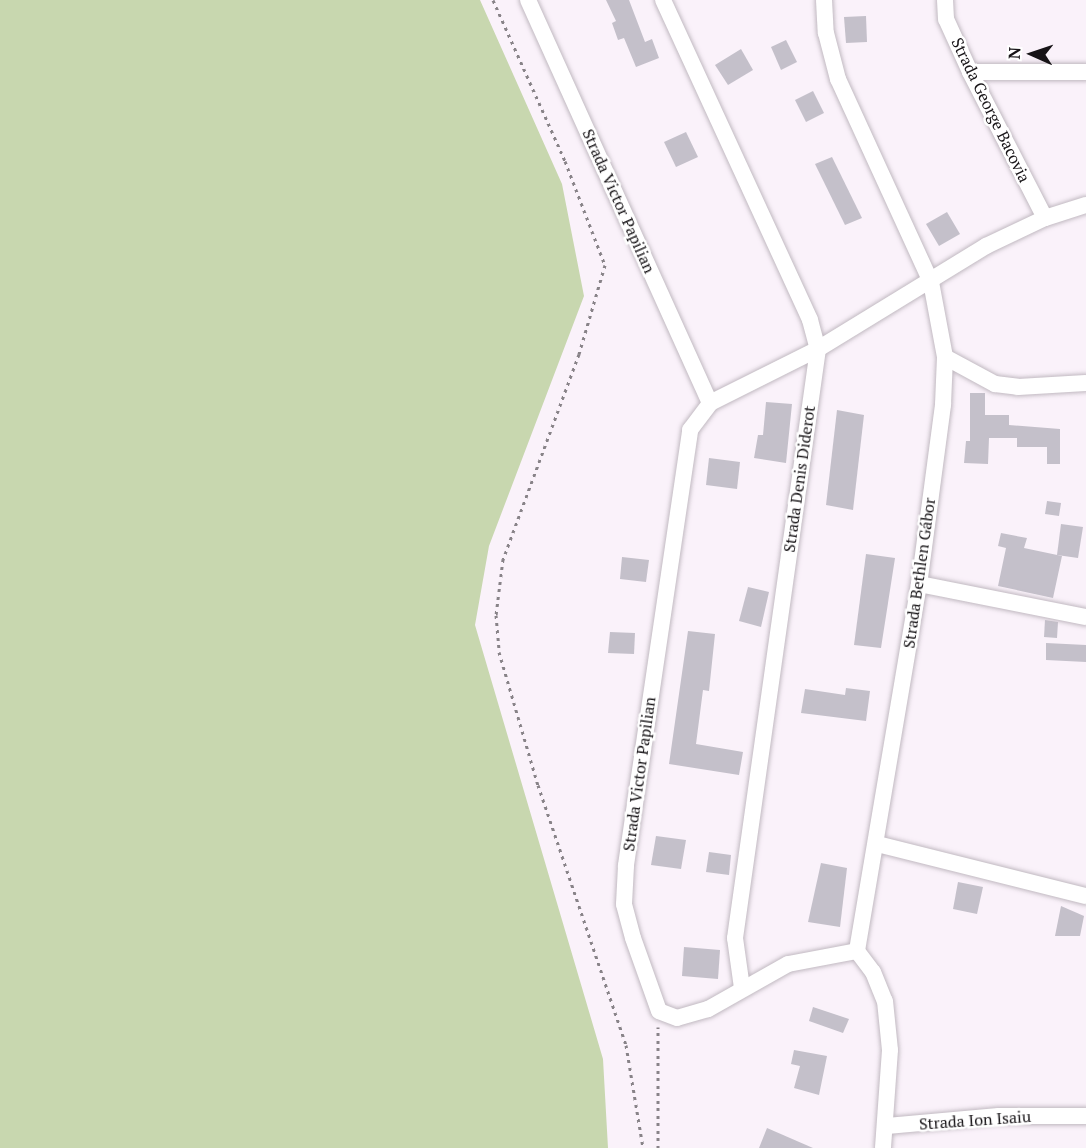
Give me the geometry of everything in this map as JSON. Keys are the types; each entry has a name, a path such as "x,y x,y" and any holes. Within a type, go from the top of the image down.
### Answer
{"street":[{"name":"Strada Victor Papilian","path":"528,0 710,403"},
{"name":"Strada Denis Diderot","path":"663,0 810,320 818,349 735,938 742,988"},
{"name":"Strada Bethlen Gábor","path":"824,0 826,33 838,79 931,282 945,357 944,405 919,584 877,844 857,951"},
{"name":"Strada George Bacovia","path":"945,0 946,19 970,72 1045,218"},
{"path":"970,72 1086,72"},
{"name":"Strada Victor Papilian","path":"659,1011 624,904 626,865 690,430 710,403 818,349 931,282 986,246 1045,218 1086,205"},
{"path":"945,357 995,384 1018,387 1086,383"},
{"path":"919,584 1086,617"},
{"path":"877,844 1086,896"},
{"path":"659,1011 677,1018 693,1016 788,964 857,951 873,972 885,1001 890,1050 883,1148"},
{"name":"Strada Ion Isaiu","path":"886,1126 999,1116 1086,1116"}],"path":[{"path":"493,0 566,161 605,265 579,354 503,559 495,615 499,652 538,785 626,1045 643,1148"},
{"path":"658,1148 659,1011"}],"green space":[{"path":"0,0 480,0 562,184 584,296 489,546 475,625 603,1059 608,1148 0,1148"}],"building":[{"path":"606,0 629,0 645,42 652,39 659,58 636,67 624,38 618,40 612,23 616,21"},
{"path":"866,16 867,42 846,43 844,17"},
{"path":"786,40 797,62 781,70 771,47"},
{"path":"741,49 753,70 728,85 715,65"},
{"path":"813,91 824,113 806,122 795,100"},
{"path":"686,132 698,157 676,167 664,142"},
{"path":"832,157 862,218 845,225 815,164"},
{"path":"947,212 960,234 939,246 926,224"},
{"path":"970,393 985,393 985,415 1009,415 1009,425 1060,429 1060,464 1047,464 1047,447 1017,447 1017,438 989,438 988,464 964,463 966,441 970,441"},
{"path":"766,402 792,404 786,463 754,458 758,435 763,435"},
{"path":"837,410 864,415 853,510 826,505"},
{"path":"709,458 740,462 737,489 706,485"},
{"path":"1047,501 1061,503 1059,516 1045,514"},
{"path":"1061,524 1083,527 1078,558 1057,555"},
{"path":"1001,533 1027,538 1024,548 1062,556 1053,598 998,586 1006,548 998,546"},
{"path":"866,554 895,558 881,648 854,645"},
{"path":"622,557 649,560 646,582 620,579"},
{"path":"748,587 769,592 761,627 739,621"},
{"path":"1045,620 1058,622 1057,638 1044,637"},
{"path":"688,631 715,634 709,691 703,690 696,744 743,752 739,775 669,764"},
{"path":"610,632 635,633 634,654 608,653"},
{"path":"1046,643 1086,645 1086,662 1046,660"},
{"path":"846,688 870,691 866,721 801,713 805,689 845,695"},
{"path":"656,836 686,840 681,869 651,865"},
{"path":"709,852 731,855 729,875 706,872"},
{"path":"821,863 847,868 840,927 808,922"},
{"path":"958,882 983,887 977,914 953,909"},
{"path":"1061,906 1084,916 1080,936 1055,936"},
{"path":"684,947 720,950 718,979 682,976"},
{"path":"813,1007 849,1019 843,1033 809,1021"},
{"path":"794,1050 827,1056 819,1095 794,1088 800,1066 791,1064"},
{"path":"767,1128 813,1148 759,1148"}]}
